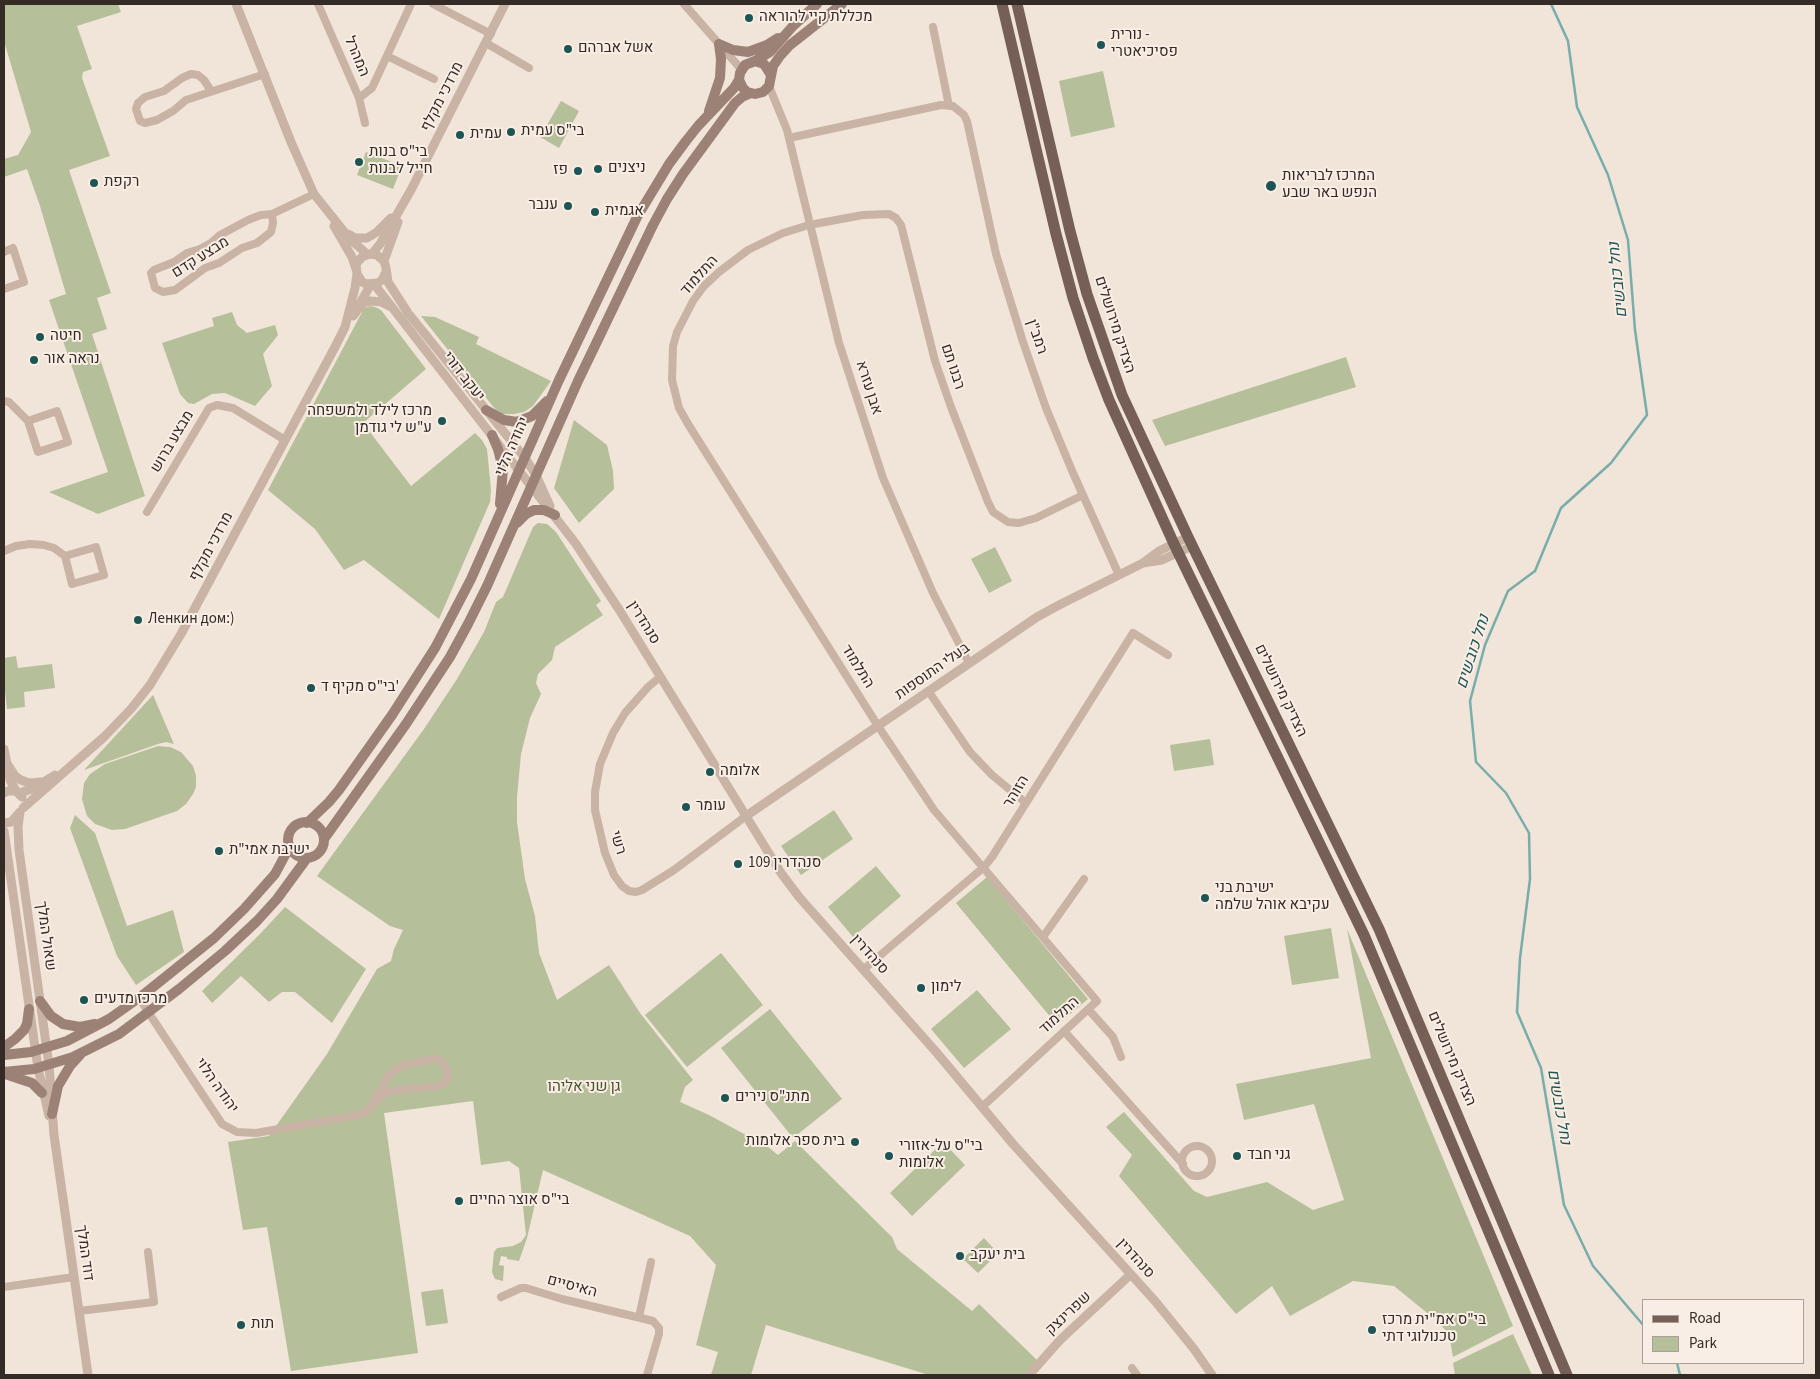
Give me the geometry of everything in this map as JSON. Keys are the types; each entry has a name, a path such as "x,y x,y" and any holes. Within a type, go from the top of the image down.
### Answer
{"main road":[{"path":"755,62 770,52 816,4"},
{"path":"324,839 375,769 450,657 487,586 578,381 657,216 683,174 735,103 753,94 763,92 769,86 776,60 790,45 842,4"},
{"name":"הצדיק מירושלים","path":"1002,4 1056,234 1084,332 1109,400 1176,548 1364,935 1549,1375"},
{"name":"הצדיק מירושלים","path":"1016,4 1070,231 1095,319 1122,395 1190,542 1379,929 1567,1375"},
{"path":"719,44 732,50 748,52 768,45 791,29"},
{"path":"706,117 715,98 720,78 721,59 719,44"},
{"path":"753,94 743,88 740,74 750,62 764,64 771,75"},
{"name":"יהודה הלוי","path":"307,823 339,790 392,715 435,648 471,579 554,392 637,216 669,164 706,117 734,88 740,74"},
{"path":"486,410 511,422 524,420 536,413 554,392"},
{"path":"492,435 503,469 498,519"},
{"path":"513,527 526,514 534,510 544,510 555,516"},
{"path":"307,823 318,827 324,839 324,845 320,852 315,856 307,858 296,855 290,846 289,837 292,830 299,824 307,823"},
{"path":"4,1055 46,1048 76,1037 105,1021 138,998 214,938 244,909 275,874 290,846"},
{"path":"4,1073 49,1065 82,1053 119,1034 225,951 277,899 307,858"},
{"path":"40,1002 50,1016 63,1024 80,1027 105,1021"},
{"path":"4,1047 16,1040 24,1030 27,1024 29,1009"},
{"path":"52,1114 62,1078 82,1053"},
{"path":"4,1073 32,1083 42,1093"}],"street":[{"path":"236,4 291,142 314,194 326,210 352,257 356,272 362,282 372,284 382,280 386,272 384,261 356,246 335,218"},
{"name":"המהרל","path":"318,4 358,98 365,123"},
{"path":"358,98 372,88 411,4"},
{"path":"433,4 491,34"},
{"name":"מרדכי מקלף","path":"384,261 405,202 505,4"},
{"path":"684,4 719,44 740,74"},
{"path":"789,138 934,106 949,106 933,27"},
{"path":"486,43 529,68"},
{"path":"387,56 434,79"},
{"path":"211,91 204,80 198,75 191,74 164,91 145,97 138,103 136,108 140,121 145,123 157,120 173,111 186,100 264,74"},
{"name":"אבן עזרא","path":"769,86 789,138 839,343 883,478 932,593 969,662"},
{"path":"753,94 772,101 779,108"},
{"name":"רמב\"ן","path":"949,106 958,108 967,121 1006,290 1046,408 1120,575"},
{"name":"מבצע קדם","path":"272,214 271,232 257,243 242,248 218,263 205,268 175,290 164,292 155,288 151,273 154,270 174,262 187,253 200,249 220,235 248,220 261,215 272,214 314,194"},
{"name":"מרדכי מקלף","path":"369,254 380,244 405,202"},
{"path":"326,210 347,233 355,238 367,238 377,232 398,211"},
{"name":"רבנו תם","path":"809,225 872,213 889,214 896,218 901,225 935,361 988,502 994,512 1008,522 1019,523 1036,518 1083,495"},
{"name":"התלמוד","path":"809,225 783,233 748,250 704,286 693,300 677,332 673,346 672,380 679,408 688,424 878,726 934,810 1096,1001 982,1107"},
{"path":"4,252 13,248 24,282 4,289"},
{"path":"356,272 359,260 369,254"},
{"name":"מרדכי מקלף","path":"345,327 355,288 356,272"},
{"name":"יעקב דורי","path":"386,272 388,282 408,313 525,458 536,475"},
{"name":"מרדכי מקלף","path":"4,823 11,822 118,723 150,686 181,634 345,327 372,284"},
{"name":"יעקב דורי","path":"372,284 394,308 531,487"},
{"path":"353,316 363,303 370,301 382,302 394,308"},
{"path":"4,401 9,402 28,421 38,452 68,442 57,411 28,421"},
{"name":"מבצע ברוש","path":"147,512 209,408 217,405 233,408 286,440"},
{"name":"סנהדרין","path":"536,475 555,516"},
{"name":"סנהדרין","path":"531,487 555,516 620,611 781,873 799,897 864,969 1013,1144 1173,1323 1194,1348 1212,1375"},
{"name":"בעלי התוספות","path":"746,816 929,692 969,662 1037,618 1143,564 1159,551 1176,548 1190,542"},
{"path":"4,551 16,546 30,544 54,548 65,556 72,584 104,575 96,547 65,556"},
{"name":"הזוהר","path":"864,969 984,867 1133,633 1168,656"},
{"name":"רשי","path":"660,677 648,687 625,713 613,733 598,772 595,810 605,853 614,875 622,886 629,891 636,892 642,890 674,870 746,816"},
{"path":"929,692 962,743 997,779 1026,803"},
{"path":"4,749 10,780 17,792"},
{"path":"6,762 15,776 21,780 37,783 46,781"},
{"name":"מרדכי מקלף","path":"4,793 32,789 76,762"},
{"name":"שאול המלך","path":"17,792 24,800 18,826 18,850 49,1065"},
{"name":"שאול המלך","path":"4,831 38,1068"},
{"path":"4,848 8,860"},
{"path":"1043,937 1084,879"},
{"name":"יהודה הלוי","path":"138,998 222,1124 231,1130 250,1133 354,1116 366,1112 371,1107 383,1095 390,1091 443,1084 447,1079 445,1065 440,1060 434,1059 400,1066 388,1076 371,1107"},
{"path":"1088,1008 1113,1037 1121,1057"},
{"path":"1064,1030 1182,1164"},
{"name":"דוד המלך","path":"49,1065 54,1135 88,1375"},
{"name":"דוד המלך","path":"38,1068 42,1093 54,1135"},
{"path":"78,1311 154,1302 148,1252"},
{"path":"639,1317 651,1262"},
{"name":"שפרינצק","path":"1029,1375 1060,1340 1130,1275"},
{"path":"4,1287 74,1277"},
{"name":"האיסיים","path":"501,1297 520,1288 526,1288 562,1299 654,1321 659,1328 659,1334 647,1375"},
{"path":"1132,1368 1137,1375"}],"green space":[{"path":"4,4 118,4 121,12 77,26 92,69 83,72 82,78 110,156 69,170 111,293 97,298 107,329 92,334 145,496 98,514 49,492 108,472 49,300 66,294 27,169 4,177 4,159 18,155 31,132 4,41"},
{"path":"1103,71 1115,127 1071,137 1059,81"},
{"path":"561,101 579,111 559,148 540,137"},
{"path":"366,152 402,166 393,189 357,175"},
{"path":"370,306 381,310 426,369 363,423 411,486 475,433 487,449 491,490 490,502 439,619 364,560 344,570 315,529 268,490 364,308"},
{"path":"232,312 237,325 247,333 275,325 278,335 263,354 272,386 255,406 225,393 212,394 194,404 188,403 180,394 162,343 214,326 212,318"},
{"path":"421,316 435,317 479,337 476,344 551,381 533,406 524,412 502,414 495,409"},
{"path":"1346,357 1356,387 1165,446 1152,420"},
{"path":"574,420 607,445 613,471 614,489 579,523 554,488"},
{"name":"גן שני אליהו","path":"538,523 547,524 556,532 601,601 596,605 603,615 555,647 552,660 538,674 536,683 541,694 530,718 521,754 517,822 525,879 535,916 539,953 557,1000 609,965 640,1013 693,1080 685,1087 680,1102 709,1115 768,1147 778,1155 795,1141 892,1237 897,1249 972,1311 979,1304 1038,1361 1025,1375 929,1375 766,1325 751,1375 711,1375 718,1352 696,1345 716,1265 690,1236 543,1170 527,1238 519,1261 501,1256 499,1265 504,1266 503,1281 495,1279 492,1272 494,1252 497,1248 513,1246 521,1242 526,1235 519,1168 509,1161 481,1165 473,1101 384,1113 418,1353 291,1371 267,1227 243,1230 228,1142 269,1136 327,1054 377,969 391,961 394,949 403,930 390,926 317,876 424,729 457,679 484,632 496,602 503,597 533,527"},
{"path":"995,547 1012,581 989,593 971,559"},
{"path":"16,656 18,668 52,664 55,688 24,692 25,707 7,709 4,658"},
{"path":"153,695 174,744 166,742 158,744 84,770"},
{"path":"1210,739 1214,765 1174,771 1170,745"},
{"path":"158,746 170,747 181,752 193,766 196,776 196,787 186,804 177,811 125,829 112,830 95,824 87,816 82,799 84,783 90,774 105,764"},
{"path":"834,810 853,839 801,875 781,846"},
{"path":"75,815 95,833 127,926 173,910 184,952 136,985 117,956 70,828"},
{"path":"876,866 901,896 853,937 828,907"},
{"path":"987,877 1088,999 1057,1025 956,903"},
{"path":"285,907 366,969 332,1023 295,992 282,992 269,1002 241,976 212,1003 202,991"},
{"path":"1331,928 1339,978 1292,985 1284,936"},
{"path":"1347,929 1513,1326 1453,1357 1449,1334 1437,1321 1394,1286 1353,1281 1290,1316 1272,1286 1236,1314 1119,1176 1132,1155 1106,1127 1124,1112 1194,1191 1207,1197 1267,1182 1313,1210 1344,1200 1314,1104 1244,1120 1236,1084 1371,1058"},
{"path":"721,953 763,1005 687,1067 645,1015"},
{"path":"977,990 1011,1029 964,1068 931,1029"},
{"path":"770,1009 842,1099 793,1138 721,1048"},
{"path":"943,1142 965,1165 912,1216 890,1193"},
{"path":"984,1238 998,1253 978,1273 963,1259"},
{"path":"443,1289 448,1323 426,1326 421,1292"},
{"path":"1513,1334 1532,1375 1455,1375 1453,1363"}],"waterway":[{"name":"נחל כובשים","path":"1551,4 1568,41 1577,107 1608,175 1628,240 1635,330 1647,415 1611,463 1561,508 1535,571 1508,591 1485,645 1470,701 1476,762 1506,793 1529,833 1530,879 1520,958 1517,1012 1541,1068 1564,1205 1593,1266 1642,1324"},
{"name":"נחל כובשים","path":"1677,1364 1680,1375"}],"place":[{"name":"מכללת קיי להוראה","path":"749,18"},
{"name":"נורית - פסיכיאטרי","path":"1101,45"},
{"name":"אשל אברהם","path":"568,49"},
{"name":"בי\"ס עמית","path":"511,132"},
{"name":"עמית","path":"460,135"},
{"name":"בי\"ס בנות חייל לבנות","path":"359,162"},
{"name":"ניצנים","path":"598,169"},
{"name":"פז","path":"578,171"},
{"name":"רקפת","path":"94,183"},
{"name":"המרכז לבריאות הנפש באר שבע","path":"1271,186"},
{"name":"ענבר","path":"568,206"},
{"name":"אגמית","path":"595,212"},
{"name":"חיטה","path":"40,337"},
{"name":"נראה אור","path":"34,360"},
{"name":"מרכז לילד ולמשפחה ע\"ש לי גודמן","path":"442,421"},
{"name":"Ленкин дом:)","path":"138,620"},
{"name":"בי\"ס מקיף ד'","path":"311,688"},
{"name":"אלומה","path":"710,772"},
{"name":"עומר","path":"686,807"},
{"name":"ישיבת אמי\"ת","path":"219,851"},
{"name":"סנהדרין 109","path":"738,864"},
{"name":"ישיבת בני עקיבא אוהל שלמה","path":"1205,898"},
{"name":"לימון","path":"921,988"},
{"name":"מרכז מדעים","path":"84,1000"},
{"name":"מתנ\"ס נירים","path":"725,1098"},
{"name":"בית ספר אלומות","path":"855,1142"},
{"name":"בי\"ס על-אזורי אלומות","path":"889,1156"},
{"name":"גני חבד","path":"1237,1156"},
{"name":"בי\"ס אוצר החיים","path":"459,1201"},
{"name":"בית יעקב","path":"960,1256"},
{"name":"תות","path":"241,1325"},
{"name":"בי\"ס אמ\"ית מרכז טכנולוגי דתי","path":"1372,1330"}]}
